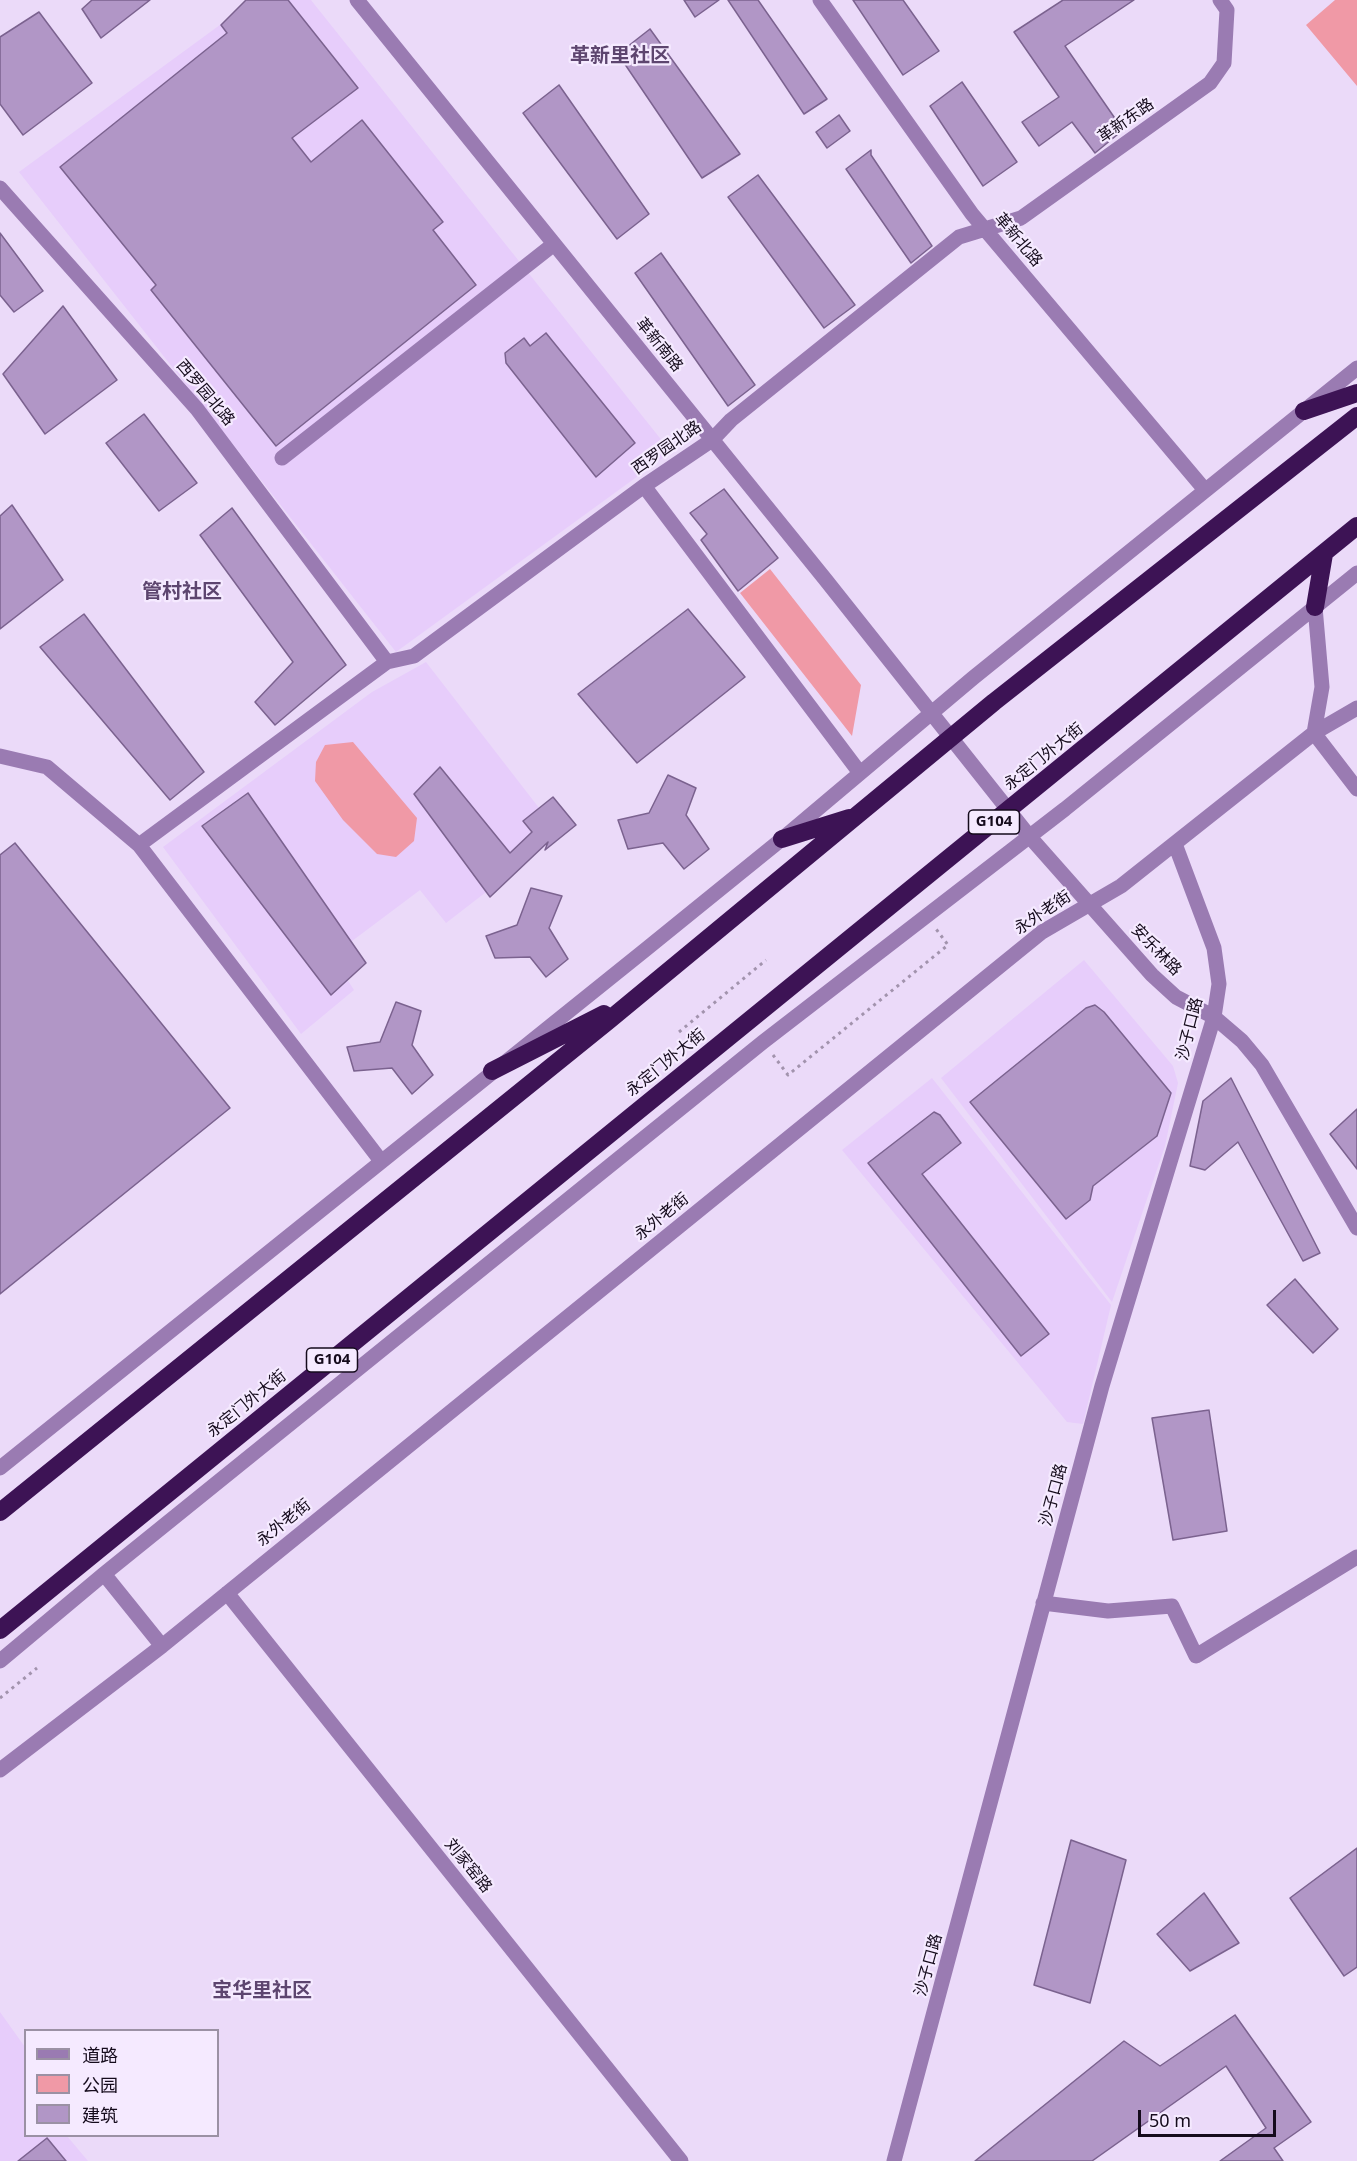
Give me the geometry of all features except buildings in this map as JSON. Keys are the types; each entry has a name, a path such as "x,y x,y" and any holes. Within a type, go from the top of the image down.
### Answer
{"highway":[{"path":"1304,411 1357,393"},
{"path":"0,1512 635,998 951,738 1357,416"},
{"name":"永定门外大街","path":"0,1630 1357,526"},
{"path":"1315,607 1324,554"},
{"path":"782,838 857,816"},
{"path":"492,1071 635,998"}],"street":[{"name":"革新南路","path":"357,0 951,738"},
{"name":"革新北路","path":"820,0 965,205 1205,490"},
{"name":"革新东路","path":"986,229 1021,218 1210,83 1224,63 1227,10 1220,0"},
{"name":"西罗园北路","path":"0,189 197,409 387,662"},
{"name":"西罗园北路","path":"139,845 387,662 414,656 644,486 712,440 731,420 959,237 986,229"},
{"path":"282,458 554,244"},
{"path":"0,1468 782,838 931,713 1357,368"},
{"path":"644,486 860,773"},
{"path":"0,1661 104,1574 763,1042 1029,836 1357,573"},
{"path":"1315,607 1322,687 1314,733 1357,789"},
{"name":"永外老街","path":"0,1770 162,1646 1042,932 1121,886 1314,733 1357,708"},
{"name":"安乐林路","path":"951,738 1029,836 1152,975 1176,997 1214,1017 1242,1041 1262,1065 1357,1228"},
{"path":"1,757 47,767 139,845 381,1161"},
{"name":"沙子口路","path":"894,2161 1102,1386 1214,1017 1219,984 1214,948 1175,844"},
{"path":"1043,1603 1108,1611 1172,1606 1196,1656 1357,1557"},
{"path":"104,1574 162,1646"},
{"name":"刘家窑路","path":"227,1593 681,2161"}],"path":[{"path":"763,1042 788,1075 948,945"},
{"path":"679,1032 766,960"},
{"path":"0,1698 37,1668"}],"shaded area":[{"path":"254,0 311,0 671,452 396,652 19,172"},
{"path":"426,662 560,835 446,923 420,890 332,956 354,990 301,1034 163,847 372,692"},
{"path":"1084,960 1173,1066 1178,1083 1165,1146 1112,1302 941,1078"},
{"path":"932,1078 1111,1305 1083,1424 1067,1422 842,1150"},
{"path":"0,2012 24,2046 24,2137 68,2137 88,2161 0,2161"}],"green space":[{"path":"1335,0 1357,0 1357,86 1306,25"},
{"path":"770,569 861,685 852,736 740,593"},
{"path":"353,742 417,818 414,841 396,857 377,854 343,820 315,781 316,762 325,745"}],"district":[{"name":"革新里社区","path":"620,56"},
{"name":"管村社区","path":"182,592"},
{"name":"宝华里社区","path":"262,1991"}]}
